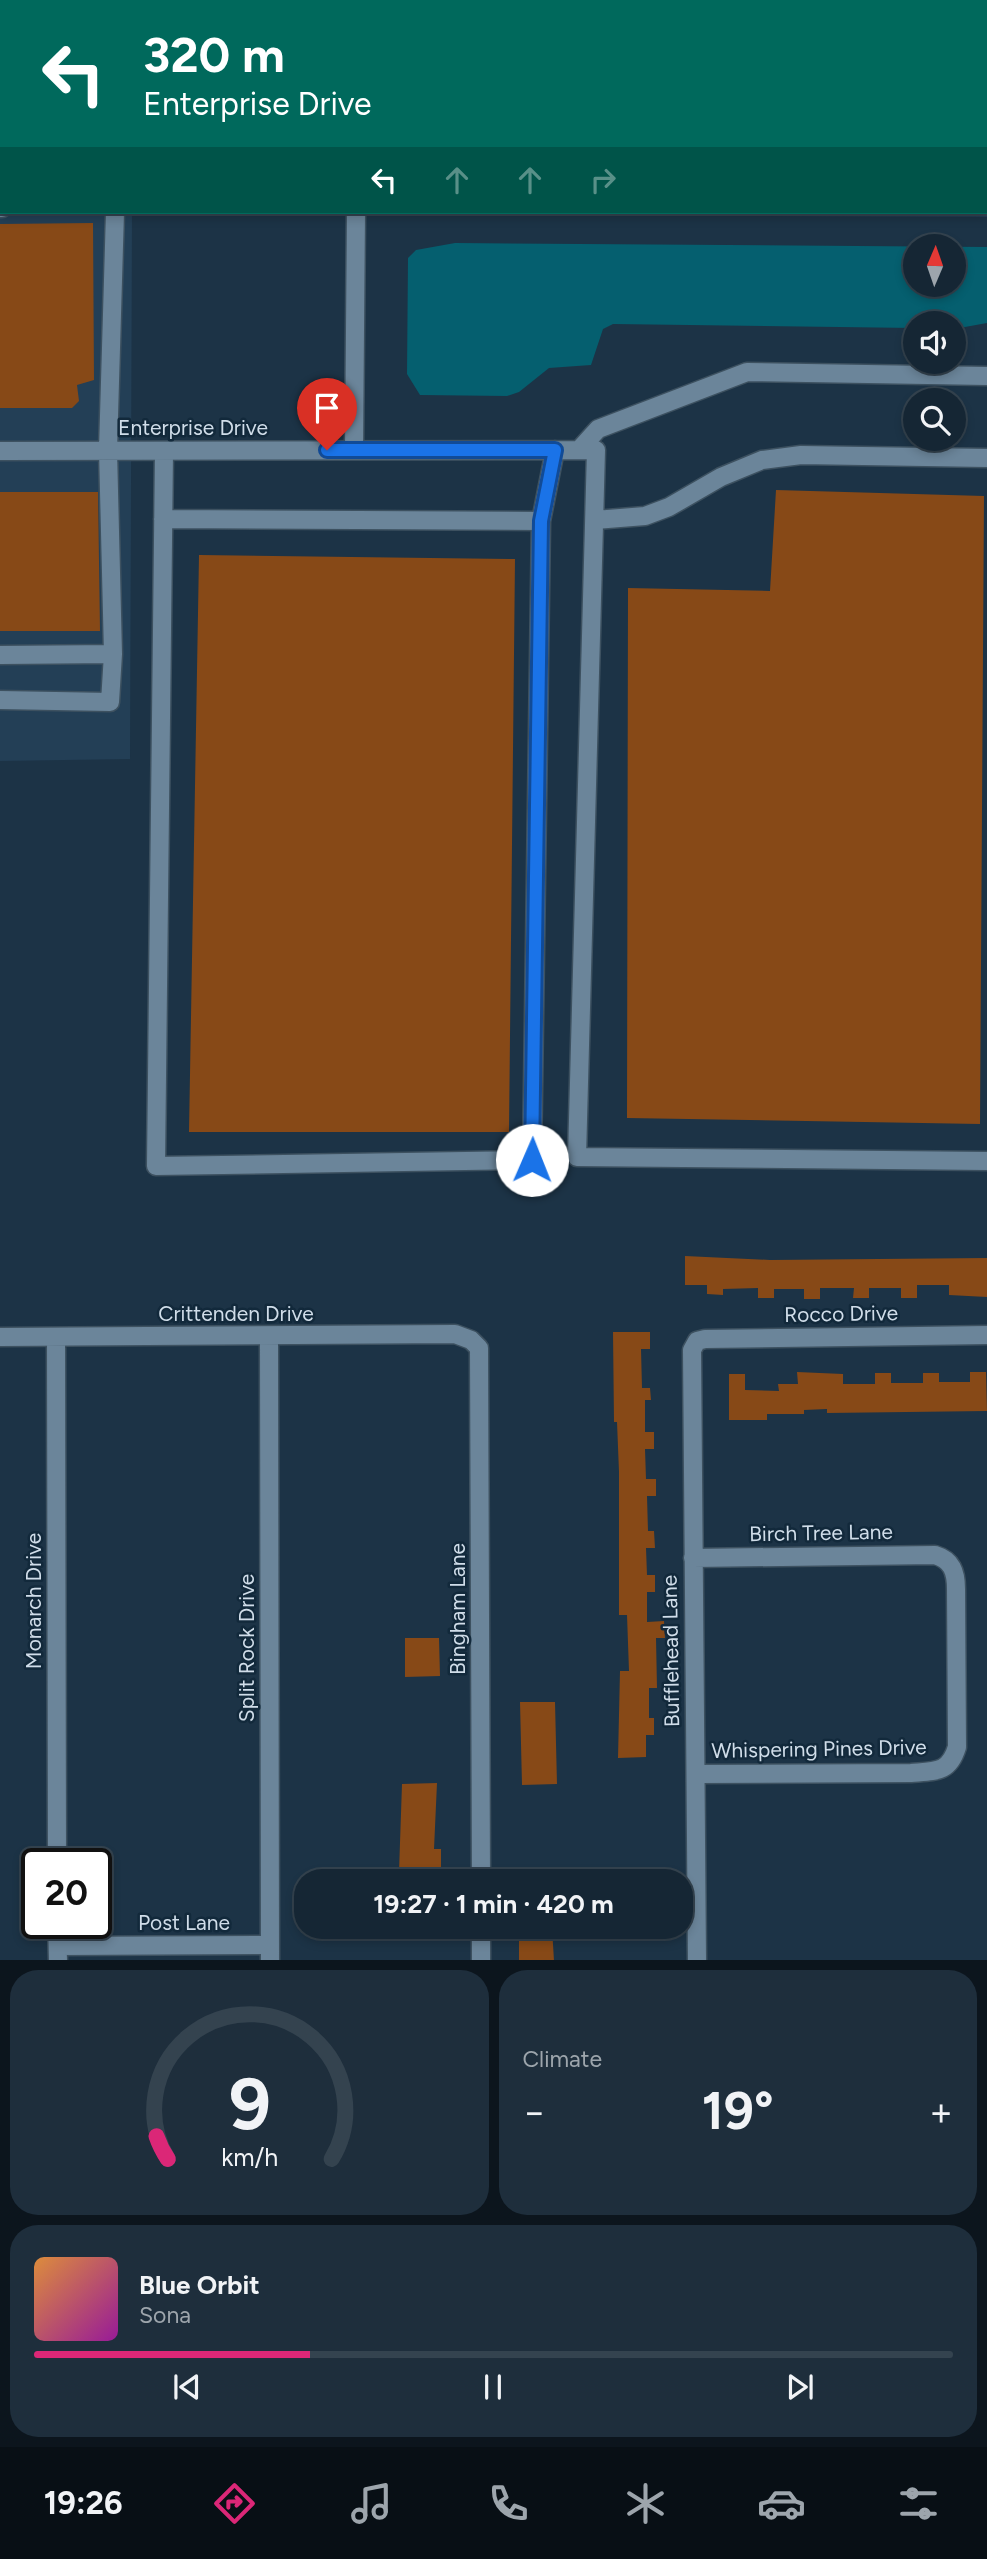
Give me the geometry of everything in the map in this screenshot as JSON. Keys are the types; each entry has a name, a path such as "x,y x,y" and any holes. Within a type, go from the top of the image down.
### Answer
{"street":[{"path":"0,700 110,702 113,654 108,450 115,214"},
{"path":"355,450 356,214"},
{"path":"987,376 747,372 598,429 587,450 595,520 577,1157 987,1161"},
{"path":"164,451 156,1166 532,1160 541,521 555,450"},
{"name":"Enterprise Drive","path":"0,451 587,450"},
{"path":"595,520 645,516 669,507 721,477 762,460 801,455 987,458"},
{"path":"163,519 541,521"},
{"path":"0,655 113,654"},
{"name":"Crittenden Drive","path":"0,1337 455,1334 471,1340"},
{"name":"Rocco Drive","path":"696,1341 987,1335"},
{"name":"Split Rock Drive","path":"269,1336 269,1953"},
{"name":"Monarch Drive","path":"56,1337 57,1848"},
{"name":"Bingham Lane","path":"471,1340 479,1348 481,1369 481,1869"},
{"name":"Bufflehead Lane","path":"696,1341 690,1367 697,1960"},
{"name":"Birch Tree Lane","path":"693,1558 923,1553 944,1558 956,1578 957,1747 951,1763 943,1769"},
{"name":"Whispering Pines Drive","path":"696,1774 911,1773 943,1769"},
{"path":"481,1939 481,1960"},
{"name":"Post Lane","path":"58,1953 269,1953"}],"shaded area":[{"path":"0,214 132,214 130,759 0,761"},
{"path":"383,214 987,214 987,217"},
{"path":"455,243 903,246 903,298 966,298 966,247 987,247 987,323 966,327 966,311 903,311 903,328 613,324 603,329 591,365 549,368 519,392 507,396 420,395 407,374 408,258 416,250"}],"building":[{"path":"93,223 94,380 77,385 79,401 72,408 0,408 0,224"},
{"path":"776,490 984,496 980,1124 627,1118 628,588 770,591"},
{"path":"0,492 98,492 100,631 0,631"},
{"path":"199,555 515,559 509,1132 189,1132"},
{"path":"685,1256 770,1260 987,1258 987,1297 949,1295 949,1285 917,1285 917,1298 901,1298 901,1288 869,1288 869,1298 853,1298 854,1288 820,1288 820,1299 804,1299 804,1289 774,1289 774,1298 758,1298 758,1288 723,1289 723,1295 707,1294 707,1285 685,1285"},
{"path":"613,1332 650,1332 650,1349 641,1349 642,1388 650,1388 651,1400 645,1400 645,1432 654,1432 654,1449 645,1449 646,1479 656,1479 656,1496 647,1496 648,1531 654,1531 655,1548 646,1548 647,1575 655,1575 655,1592 647,1592 647,1622 664,1621 665,1638 656,1638 657,1688 649,1688 649,1718 654,1718 654,1735 646,1735 646,1757 618,1758 620,1671 629,1671 627,1615 619,1615 619,1472 617,1422 614,1422"},
{"path":"797,1372 843,1374 843,1384 875,1384 875,1373 891,1373 891,1383 923,1383 923,1373 939,1373 939,1382 970,1382 970,1372 986,1372 987,1411 827,1413 827,1409 804,1410 804,1414 767,1414 767,1420 729,1420 729,1374 745,1374 745,1390 779,1391 778,1384 798,1384"},
{"path":"405,1638 439,1638 440,1676 405,1677"},
{"path":"520,1702 555,1702 557,1784 522,1785"},
{"path":"437,1783 434,1849 441,1849 441,1869 399,1869 402,1784"},
{"path":"519,1939 553,1939 554,1960 519,1960"}],"route":[{"path":"327,450 555,450 541,521 532,1160"}]}
